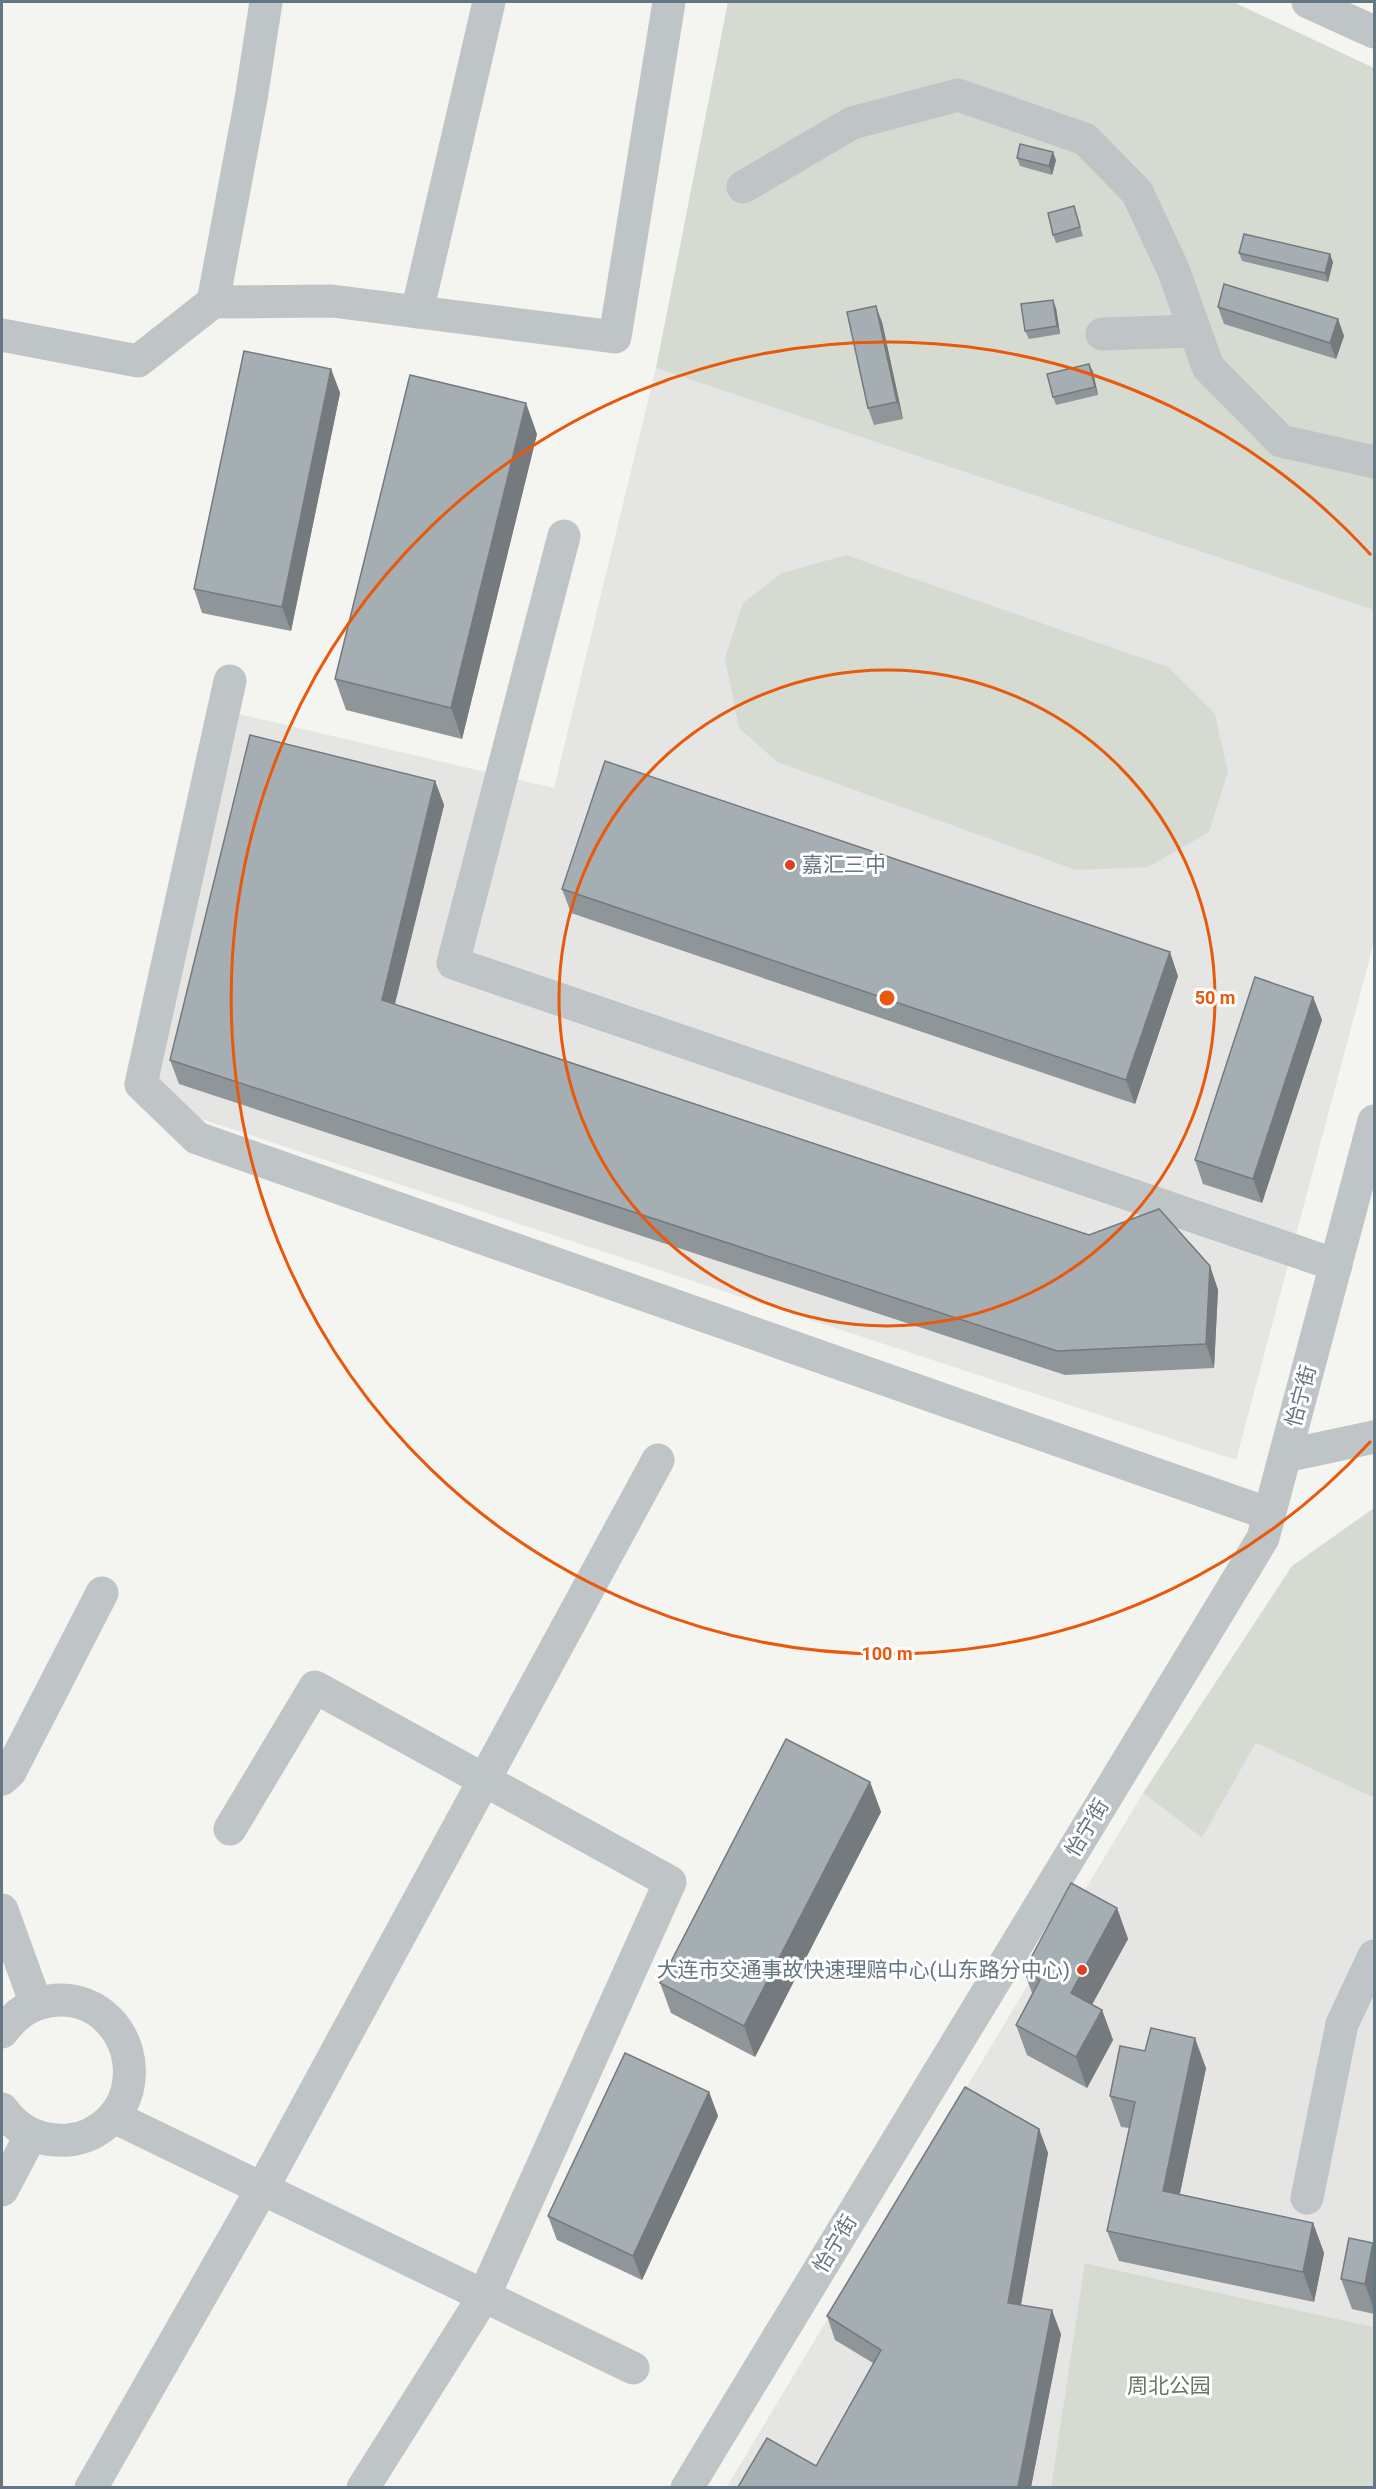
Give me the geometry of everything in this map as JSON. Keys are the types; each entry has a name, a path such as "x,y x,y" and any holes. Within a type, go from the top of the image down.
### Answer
{"street":[{"path":"213,302 251,99 266,2"},
{"path":"417,312 489,2"},
{"path":"2,335 138,361 213,302 332,301 615,337 669,2"},
{"path":"1308,2 1374,32"},
{"path":"743,188 852,123 958,95 1085,139 1137,192 1173,269 1208,367 1281,441 1374,462"},
{"path":"1102,334 1195,332"},
{"path":"564,536 453,963 1336,1265"},
{"path":"230,681 141,1084 197,1138 1269,1514"},
{"name":"怡宁街","path":"687,2487 1263,1538 1374,1121"},
{"path":"1285,1456 1374,1437"},
{"path":"92,2487 262,2189 658,1461"},
{"path":"2,1779 10,1772 102,1593"},
{"path":"230,1829 315,1687 485,1778 670,1882 484,2296 363,2487"},
{"path":"2,1910 36,2004"},
{"path":"1306,2198 1342,2024 1374,1956"},
{"path":"2,2032 15,2016 36,2004 60,2000 83,2004 104,2015 120,2032 129,2052 131,2076 125,2098 114,2117 96,2132 75,2140 53,2141 31,2135 11,2122 2,2109"},
{"path":"114,2117 633,2368"},
{"path":"2,2190 31,2135"}],"shaded area":[{"name":"嘉汇三中","path":"656,368 1374,610 1374,942 1236,1460 201,1119 158,1078 239,714 554,788"},
{"path":"1256,1743 1374,1798 1374,2327 1086,2263 1051,2487 726,2488 1143,1793 1202,1838"}],"green space":[{"path":"728,2 1233,2 1374,68 1374,610 656,368"},
{"path":"846,555 1168,667 1215,714 1228,772 1209,832 1148,867 1076,870 777,762 739,728 725,658 743,603 782,573"},
{"path":"1374,1508 1374,1798 1256,1743 1202,1838 1143,1793 1292,1566"},
{"name":"周北公园","path":"1085,2263 1374,2327 1374,2487 1051,2487"}],"building":[{"path":"1020,144 1053,152 1049,166 1017,158"},
{"path":"1074,206 1080,227 1053,235 1048,213"},
{"path":"1244,234 1330,254 1325,273 1239,253"},
{"path":"1224,284 1338,319 1330,343 1218,307"},
{"path":"1053,300 1057,326 1025,331 1021,304"},
{"path":"876,306 897,402 868,408 847,312"},
{"path":"244,351 331,369 282,607 194,589"},
{"path":"1089,364 1095,387 1053,397 1047,374"},
{"path":"410,375 526,403 451,708 335,679"},
{"path":"250,735 435,781 382,1000 1089,1235 1159,1209 1210,1266 1206,1344 1057,1351 170,1060"},
{"path":"605,761 1170,952 1126,1080 562,889"},
{"path":"1255,977 1313,997 1253,1179 1195,1160"},
{"path":"786,1739 870,1782 744,2026 660,1983"},
{"path":"1071,1883 1117,1908 1071,1993 1102,2010 1076,2057 1016,2025 1040,1980 1024,1971"},
{"path":"1151,2028 1195,2038 1163,2191 1313,2223 1303,2272 1107,2231 1135,2102 1110,2096 1120,2046 1145,2051"},
{"path":"625,2053 709,2092 633,2256 548,2216"},
{"path":"965,2087 1039,2129 1008,2303 1052,2310 1018,2487 738,2487 767,2438 816,2466 881,2350 827,2316"},
{"path":"1349,2238 1373,2243 1365,2284 1341,2279"}],"place":[{"name":"嘉汇三中","path":"790,865"},
{"name":"大连市交通事故快速理赔中心(山东路分中心)","path":"1082,1970"}]}
